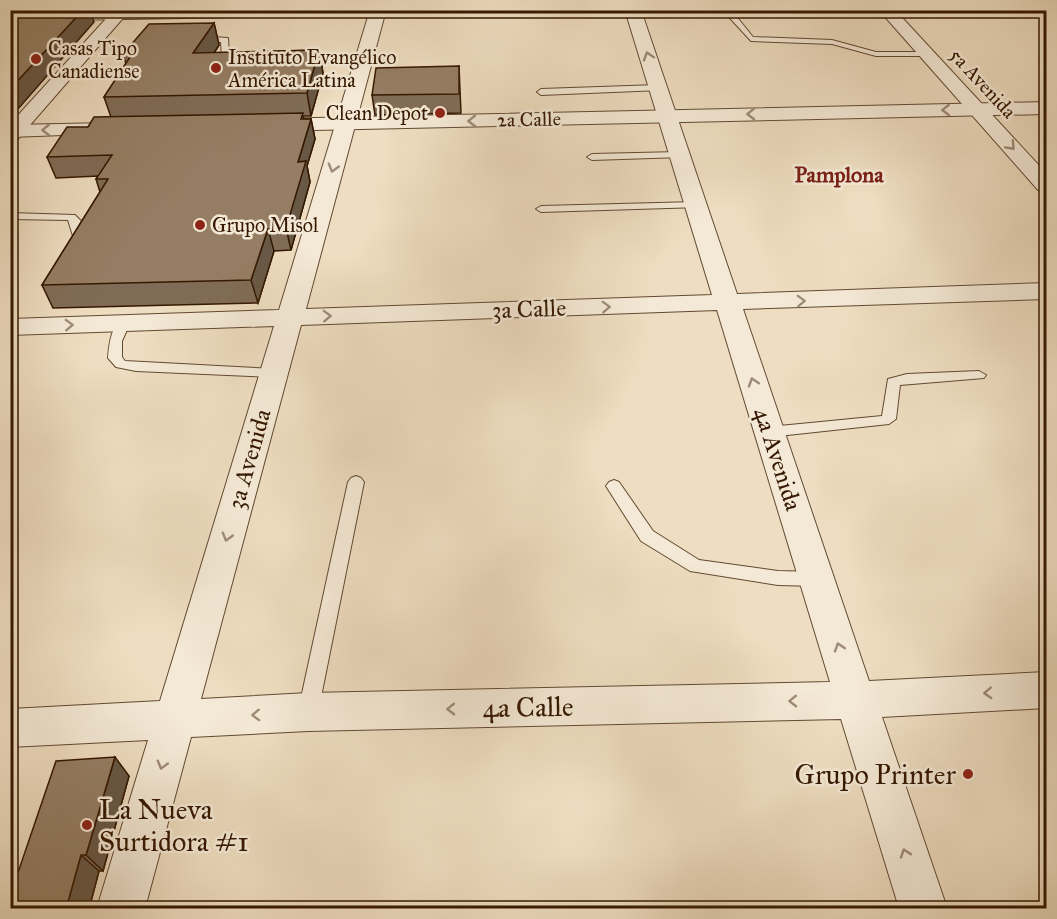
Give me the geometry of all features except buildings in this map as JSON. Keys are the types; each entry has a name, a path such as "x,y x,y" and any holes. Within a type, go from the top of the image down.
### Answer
{"street":[{"path":"10,16 121,12 348,10"},
{"name":"3a Avenida","path":"121,909 378,10"},
{"name":"4a Avenida","path":"633,10 923,909"},
{"name":"5a Avenida","path":"886,10 1047,185"},
{"path":"12,133 121,12"},
{"name":"2a Calle","path":"251,126 346,124 662,102 976,109 1047,108"},
{"path":"12,133 133,129"},
{"name":"3a Calle","path":"10,327 1047,291"},
{"name":"4a Calle","path":"10,728 308,712 856,700 1047,690"}],"lane":[{"path":"680,14 730,14 751,39 832,42 876,54 926,54"},
{"path":"184,38 225,40 225,57 238,62 249,61"},
{"path":"294,61 364,60"},
{"path":"542,92 662,102"},
{"path":"592,157 680,155"},
{"path":"541,209 696,205"},
{"path":"10,216 71,217 76,220 78,237"},
{"path":"124,322 116,341 115,358 121,364 136,367 274,373"},
{"path":"769,432 889,419 893,382 907,378 979,375"},
{"path":"308,712 356,482"},
{"path":"614,486 647,536 696,566 778,579 817,579"}],"place":[{"name":"Casas Tipo Canadiense","path":"36,59"},
{"name":"Instituto Evangélico América Latina","path":"216,68"},
{"name":"Clean Depot","path":"440,113"},
{"name":"Grupo Misol","path":"200,225"},
{"name":"Grupo Printer","path":"968,774"},
{"name":"La Nueva Surtidora #1","path":"87,825"}],"district":[{"name":"Pamplona","path":"839,174"}]}
